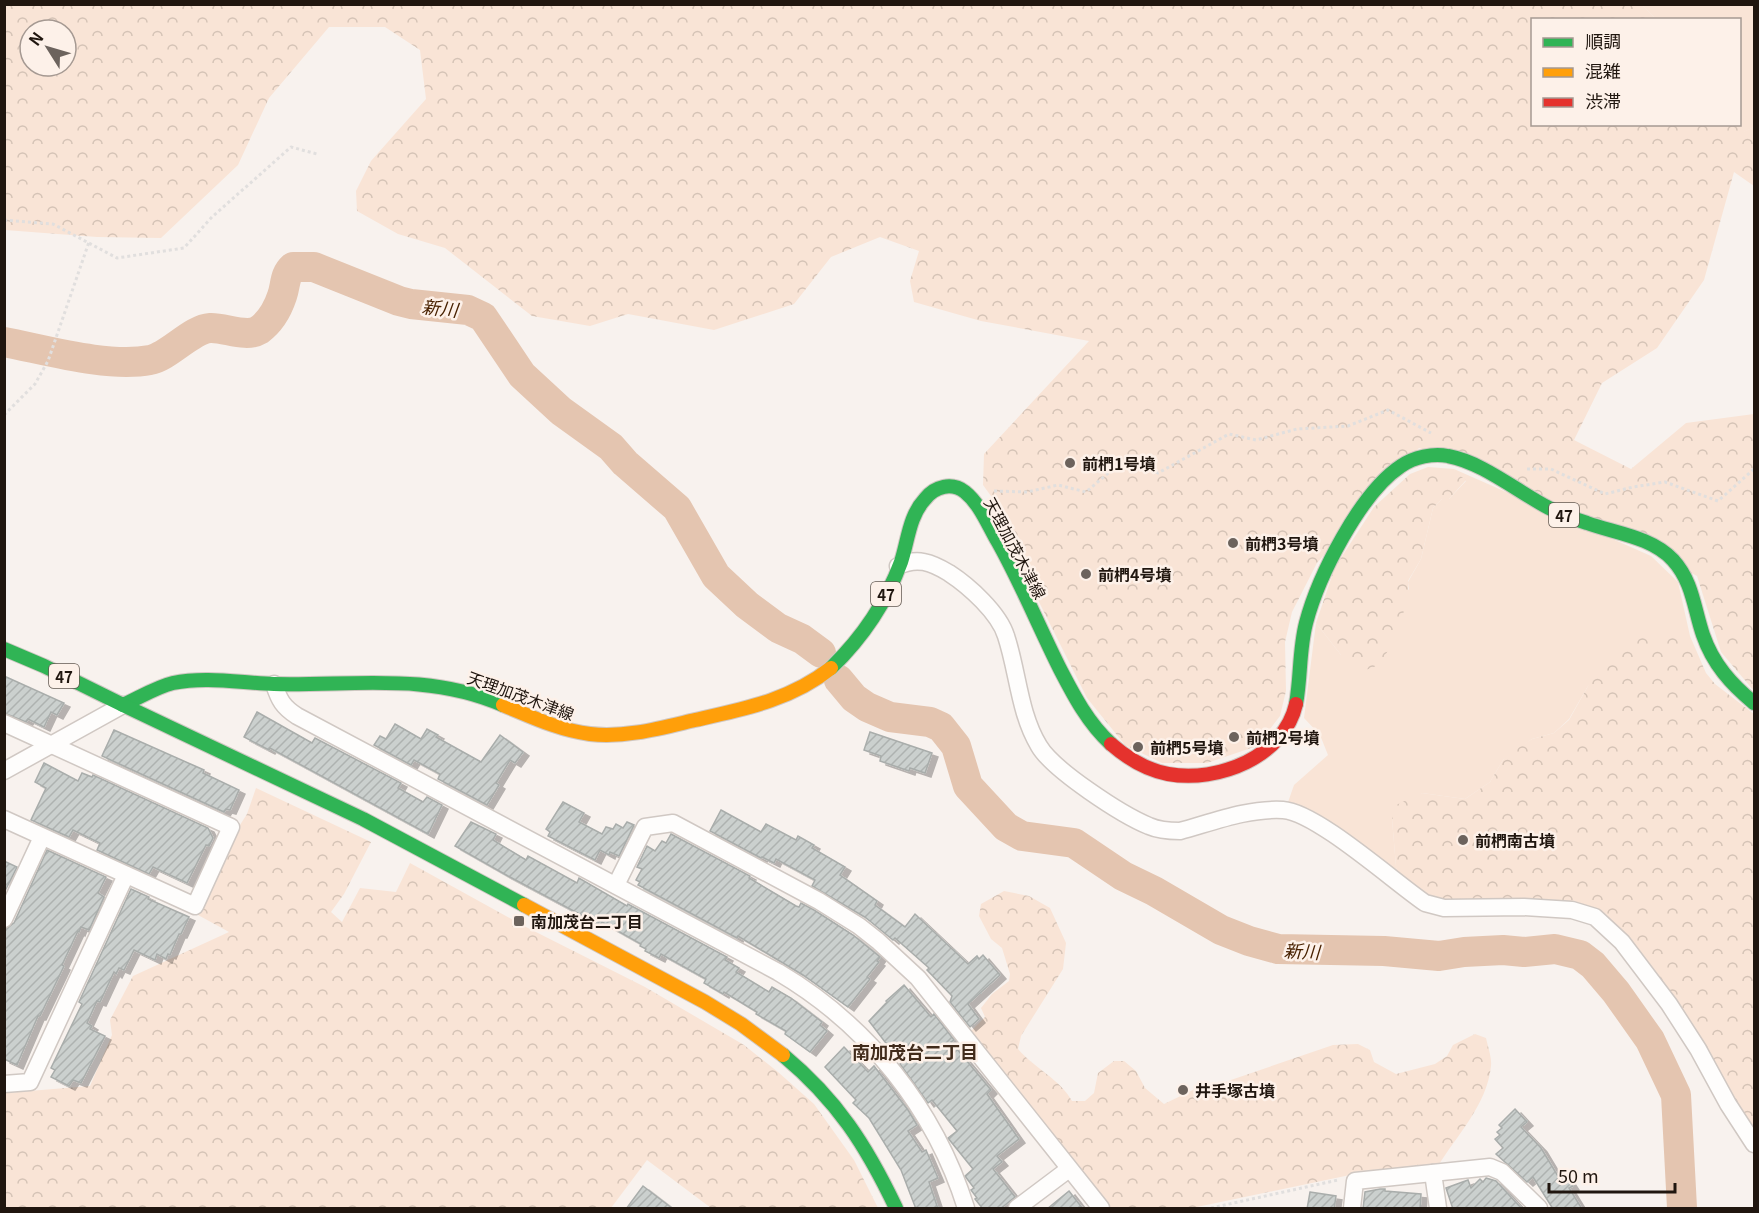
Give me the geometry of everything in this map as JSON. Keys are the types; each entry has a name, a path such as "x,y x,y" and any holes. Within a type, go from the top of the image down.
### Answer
{"main road":[{"name":"天理加茂木津線","path":"123,705 173,683 376,682 438,684 498,702 534,720 577,732 621,735 728,713 777,700 800,690 842,658 884,600 905,550 917,509 935,489 953,486 962,490 975,502 996,538 1054,658 1100,735 1126,757 1152,771 1192,776 1213,773 1251,760 1270,749 1285,731 1292,717 1299,681 1302,639 1311,603 1335,551 1374,492 1386,478 1399,467 1413,460 1439,455 1452,456 1486,472 1553,510 1578,521 1656,547 1669,556 1678,565 1694,592 1701,627 1710,654 1719,670 1730,684 1755,703"},
{"name":"47","path":"4,648 123,705"},
{"path":"123,705 363,819 665,980 714,1007 754,1033 800,1067 839,1109 872,1156 896,1209"}],"street":[{"path":"898,566 909,561 921,560 944,570 966,585 992,612 1006,634 1023,706 1039,746 1072,778 1149,826 1180,831 1257,811 1286,810 1318,824 1425,903 1444,908 1524,907 1572,910 1595,917 1622,942 1669,1004 1698,1049 1728,1104 1755,1144"},
{"path":"274,684 279,700 285,708 297,716 778,972 806,989 839,1014 879,1054 912,1097 940,1145 966,1209"},
{"path":"4,771 53,746 123,705"},
{"path":"4,723 231,827 195,906 4,819"},
{"path":"616,885 645,827 673,823 840,913 878,941 918,978 1101,1209"},
{"path":"4,919 42,837"},
{"path":"4,1084 30,1082 126,875"},
{"path":"1017,1209 1069,1169"},
{"path":"1352,1209 1355,1180 1457,1169 1496,1169 1519,1187 1539,1209"},
{"path":"1433,1173 1438,1209"}],"path":[{"path":"4,220 53,224 89,241 117,258 184,248 212,217 291,147 317,154"},
{"path":"4,415 34,384 48,361 89,241"},
{"path":"975,502 990,490 1027,492 1058,484 1086,492 1127,457 1158,473 1229,434 1256,440 1297,429 1348,426 1388,410 1431,434"},
{"path":"1516,469 1551,469 1605,494 1665,482 1718,501 1755,469"},
{"path":"1211,1209 1346,1179 1355,1180"}],"green space":[{"path":"5,5 1642,5 1655,18 1531,18 1531,126 1738,126 1743,132 1754,127 1754,186 1734,172 1704,280 1657,348 1602,383 1574,440 1631,469 1686,423 1754,414 1754,691 1721,652 1697,576 1560,504 1419,448 1317,563 1292,612 1285,642 1286,691 1280,716 1257,746 1207,763 1162,763 1125,745 1087,698 1013,550 996,503 983,485 984,454 1089,341 981,321 914,302 910,281 919,251 880,237 831,257 794,304 714,330 628,314 590,326 532,316 445,248 398,234 357,211 356,191 371,161 426,99 420,50 385,27 329,27 269,98 238,165 161,238 97,237 5,230"},
{"path":"1642,5 1754,5 1754,127 1742,133 1738,126 1741,126 1741,18 1655,18"},
{"path":"1428,467 1454,469 1466,480 1449,499 1442,499 1433,508 1421,559 1408,581 1403,614 1393,641 1380,662 1374,667 1360,671 1341,655 1316,623 1335,567 1374,507 1410,474"},
{"path":"1454,469 1651,556 1678,582 1690,636 1588,686 1569,719 1554,733 1532,739 1503,760 1490,782 1465,799 1422,793 1392,819 1397,878 1286,808 1294,785 1328,755 1320,735 1304,718 1316,623 1341,655 1409,589 1408,582 1421,559 1433,508 1442,499 1449,499 1466,481 1455,473"},
{"path":"1690,636 1706,673 1715,684 1754,714 1754,1137 1606,919 1442,902 1428,897 1397,878 1392,819 1396,805 1422,793 1465,799 1490,782 1503,760 1513,751 1532,739 1554,733 1569,720 1588,686 1608,659 1637,637"},
{"path":"256,788 371,842 344,894 331,912 342,922 360,888 396,892 410,863 526,927 645,987 744,1045 814,1104 854,1160 878,1208 711,1208 647,1160 611,1208 5,1208 5,1093 90,1086 112,1035 110,1020 133,976 229,932 198,915 247,814"},
{"path":"1004,891 1029,896 1050,908 1066,943 1063,969 1021,1036 1018,1049 1061,1086 1072,1101 1085,1101 1094,1093 1098,1073 1114,1061 1124,1061 1136,1071 1145,1088 1164,1104 1199,1087 1225,1082 1333,1045 1358,1044 1370,1050 1374,1062 1396,1074 1435,1064 1447,1056 1453,1045 1475,1034 1486,1038 1491,1060 1484,1094 1438,1166 1350,1175 1192,1208 1106,1208 970,1032 985,1017 981,1008 992,994 1009,981 1010,974 1002,948 991,939 979,916 981,904"}],"building":[{"path":"4,676 64,703 57,715 51,712 44,727 28,719 26,722 4,713"},
{"path":"257,712 312,743 315,738 401,783 398,788 423,802 427,797 442,805 428,834 270,748 269,750 244,737"},
{"path":"395,724 421,739 427,729 438,735 436,737 481,762 500,735 523,752 515,763 510,760 496,783 499,785 487,805 438,779 440,774 414,760 411,765 374,745 380,736 386,739"},
{"path":"114,730 204,770 203,773 239,790 230,810 226,809 224,812 102,756"},
{"path":"870,732 932,753 925,773 910,768 909,771 880,761 881,756 864,750"},
{"path":"44,763 78,781 82,773 92,777 93,775 208,828 213,838 209,846 206,845 187,883 153,867 149,874 97,850 100,843 73,830 69,837 31,820 46,788 35,782"},
{"path":"563,802 584,813 579,822 602,834 606,827 613,829 616,824 623,828 627,822 634,825 619,856 610,852 609,855 600,850 595,860 548,836 550,832 546,829"},
{"path":"721,810 761,832 766,824 796,840 798,836 814,845 812,848 845,867 840,875 877,901 875,905 905,927 915,914 968,964 977,956 979,959 983,955 1000,975 968,1004 979,1019 970,1027 950,1002 952,996 927,970 929,968 895,938 893,940 865,917 812,886 815,880 776,859 774,863 761,858 710,831"},
{"path":"471,822 496,834 493,840 526,860 528,856 577,883 579,878 627,906 628,904 727,957 725,960 739,968 736,972 769,992 772,987 791,998 822,1022 820,1025 827,1031 810,1052 785,1034 786,1031 756,1014 757,1012 704,983 706,979 661,954 659,958 645,951 646,949 640,946 641,944 602,922 600,925 455,846"},
{"path":"671,834 750,876 749,878 796,906 799,907 801,903 814,910 853,935 880,957 877,961 879,962 867,977 870,979 848,1007 803,975 738,936 737,938 638,885 640,882 636,880 642,869 637,867 647,846 655,851 662,841 666,843"},
{"path":"47,850 106,877 98,893 104,897 89,930 81,927 78,931 17,1065 4,1059 4,929 14,923"},
{"path":"4,861 17,867 4,893"},
{"path":"131,889 189,917 166,959 157,954 155,960 134,950 124,970 119,968 116,974 114,972 87,1023 92,1026 90,1029 105,1036 81,1083 73,1080 69,1086 51,1077 55,1070 51,1068 82,1004 79,1002"},
{"path":"904,985 931,1017 934,1014 954,1040 951,1042 991,1090 987,1094 1019,1139 997,1156 1002,1162 993,1169 1015,1197 1000,1209 983,1209 975,1199 977,1198 971,1190 974,1188 965,1176 973,1169 948,1138 957,1131 932,1100 928,1103 900,1064 905,1058 885,1042 869,1021"},
{"path":"844,1047 868,1072 874,1066 917,1125 908,1131 922,1152 926,1150 938,1178 929,1182 938,1209 916,1209 901,1170 869,1118 853,1103 856,1100 825,1067"},
{"path":"1515,1109 1527,1122 1521,1127 1541,1148 1559,1178 1565,1174 1573,1186 1569,1188 1582,1209 1553,1209 1533,1177 1527,1182 1496,1154 1503,1148 1495,1139 1500,1135 1497,1132 1502,1128 1499,1125"},
{"path":"1486,1178 1496,1181 1522,1209 1453,1209 1446,1188 1468,1180 1471,1188 1480,1179 1483,1182"},
{"path":"643,1186 673,1209 626,1209"},
{"path":"1380,1189 1421,1194 1420,1209 1363,1209 1365,1192"},
{"path":"1069,1191 1083,1209 1047,1209"},
{"path":"1310,1192 1336,1196 1334,1209 1307,1209"}],"waterway":[{"name":"新川","path":"4,342 96,360 115,362 150,360 164,354 196,333 210,328 241,333 259,330 276,310 287,277 293,267 314,267 411,304 468,310 483,317 522,375 561,411 611,447 625,463 677,508 716,576 747,605 778,628 802,639 821,653"},
{"name":"新川","path":"839,680 854,698 867,707 890,717 930,722 941,727 956,746 968,786 1006,827 1022,836 1074,843 1123,876 1154,891 1221,930 1249,941 1278,949 1384,951 1439,956 1464,952 1503,950 1524,952 1555,949 1580,955 1593,965 1616,992 1650,1040 1676,1095 1682,1208"}],"traffic: fast":[{"path":"1296,704 1306,623 1320,583 1343,537 1356,515 1386,479 1412,460 1436,455 1461,459 1474,464 1554,510 1577,520 1644,541 1664,552 1680,568 1685,577 1703,635 1717,664 1730,681 1754,703"},
{"path":"831,668 863,632 888,592 901,562 915,513 934,491 949,486 955,487 965,492 983,515 1082,709 1111,744"},
{"path":"4,649 123,705 173,683 211,680 274,684 418,684 475,695 503,705"},
{"path":"123,705 363,819 524,905"},
{"path":"783,1055 835,1107 861,1144 896,1208"}],"traffic: slow":[{"path":"503,705 567,729 590,734 617,735 643,732 766,702 800,688 831,668"},
{"path":"524,905 705,1002 741,1024 783,1055"}],"traffic: jam":[{"path":"1111,744 1138,763 1168,774 1187,776 1227,770 1263,752 1278,739 1289,723 1296,704"}],"place":[{"name":"前椚1号墳","path":"1070,463"},
{"name":"前椚3号墳","path":"1233,543"},
{"name":"前椚4号墳","path":"1086,574"},
{"name":"前椚2号墳","path":"1234,737"},
{"name":"前椚5号墳","path":"1138,747"},
{"name":"前椚南古墳","path":"1463,840"},
{"name":"南加茂台二丁目","path":"519,921"},
{"name":"井手塚古墳","path":"1183,1090"}],"district":[{"name":"南加茂台二丁目","path":"915,1051"}]}
